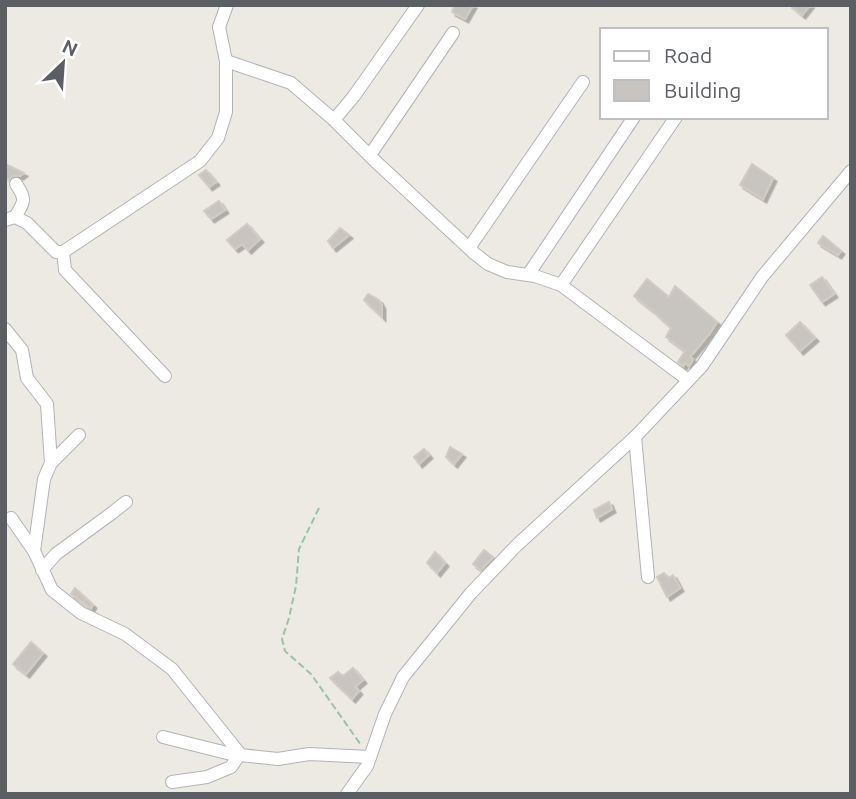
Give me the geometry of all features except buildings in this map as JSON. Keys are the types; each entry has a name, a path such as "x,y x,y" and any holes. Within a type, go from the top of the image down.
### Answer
{"street":[{"path":"16,184 24,195 23,203 10,219 27,223 56,251 63,252 200,161 218,138 226,113 226,61 219,27 227,5"},
{"path":"334,120 418,5"},
{"path":"370,155 453,33"},
{"path":"226,61 291,83 488,264 507,272 561,285 688,380"},
{"path":"468,248 583,82"},
{"path":"528,275 633,119"},
{"path":"561,285 675,119"},
{"path":"347,794 367,766 385,714 403,677 471,593 527,536 635,437 702,366 762,277 851,171"},
{"path":"63,252 65,270 165,376"},
{"path":"5,329 22,350 27,379 47,404 51,463"},
{"path":"34,551 44,479 51,463 79,435"},
{"path":"635,437 648,577"},
{"path":"42,570 56,554 126,502"},
{"path":"11,518 34,551 51,590 81,613 125,634 172,669 240,754"},
{"path":"163,737 231,754 278,759 309,754 370,757"},
{"path":"172,782 207,777 231,767 240,754"}],"path":[{"path":"319,508 299,550 296,586 282,639 285,651 312,674 370,757"}]}
